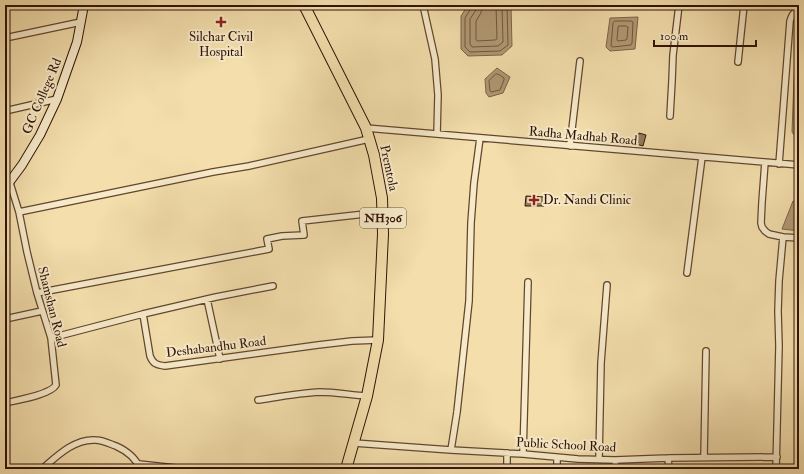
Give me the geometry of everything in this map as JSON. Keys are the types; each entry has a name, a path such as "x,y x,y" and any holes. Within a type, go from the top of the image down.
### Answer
{"highway":[{"name":"Premtola","path":"305,5 366,128 374,155 382,198 382,263 378,340 367,396 354,443"},
{"name":"NH306","path":"346,469 354,443"}],"main road":[{"name":"GC College Rd","path":"7,185 22,165 40,135 57,99 77,42 84,5"}],"street":[{"path":"423,5 435,59 438,95 438,134"},
{"path":"670,116 673,55 679,5"},
{"path":"738,62 744,5"},
{"path":"779,164 790,21 792,14 799,11"},
{"path":"5,38 81,22"},
{"path":"570,146 580,61"},
{"path":"5,111 57,99"},
{"name":"Radha Madhab Road","path":"366,128 799,165"},
{"path":"451,450 457,412 469,301 471,223 474,183 480,138"},
{"path":"19,212 205,173 249,166 369,139"},
{"path":"687,273 702,157"},
{"path":"765,162 762,227 769,234 799,238"},
{"name":"Shamshan Road","path":"5,403 35,396 51,390 56,385 51,338 37,293 19,212 7,185"},
{"path":"37,293 269,249 267,239 282,236 304,236 302,221 383,212"},
{"path":"776,469 779,346 778,311 783,237"},
{"path":"523,454 528,282"},
{"path":"599,459 601,363 607,285"},
{"path":"51,338 207,299 273,286"},
{"path":"207,299 220,359"},
{"path":"5,319 42,311"},
{"name":"Deshabandhu Road","path":"143,314 150,356 154,363 165,366 325,344 378,340"},
{"path":"704,457 706,351"},
{"path":"258,400 319,392 367,396"},
{"path":"42,469 65,450 76,444 95,440 105,442 130,454 139,467 185,469"},
{"name":"Public School Road","path":"354,443 523,454 558,458 615,460 704,457 777,457"},
{"path":"506,469 507,453"},
{"path":"557,469 558,458"},
{"path":"668,458 670,469"},
{"path":"615,460 616,469"}],"water":[{"path":"468,5 511,6 512,46 502,55 468,56 461,49 461,16"},
{"path":"638,17 635,49 610,51 606,47 610,18"},
{"path":"799,23 798,140 792,132 796,25"},
{"path":"497,68 510,77 503,93 489,97 486,93 485,79"},
{"path":"793,201 799,202 799,231 782,229"}],"building":[{"path":"639,133 646,135 643,146 636,144"},
{"path":"526,196 544,197 544,206 525,206"}],"place":[{"name":"Silchar Civil Hospital","path":"221,22"},
{"name":"Dr. Nandi Clinic","path":"534,200"}]}
